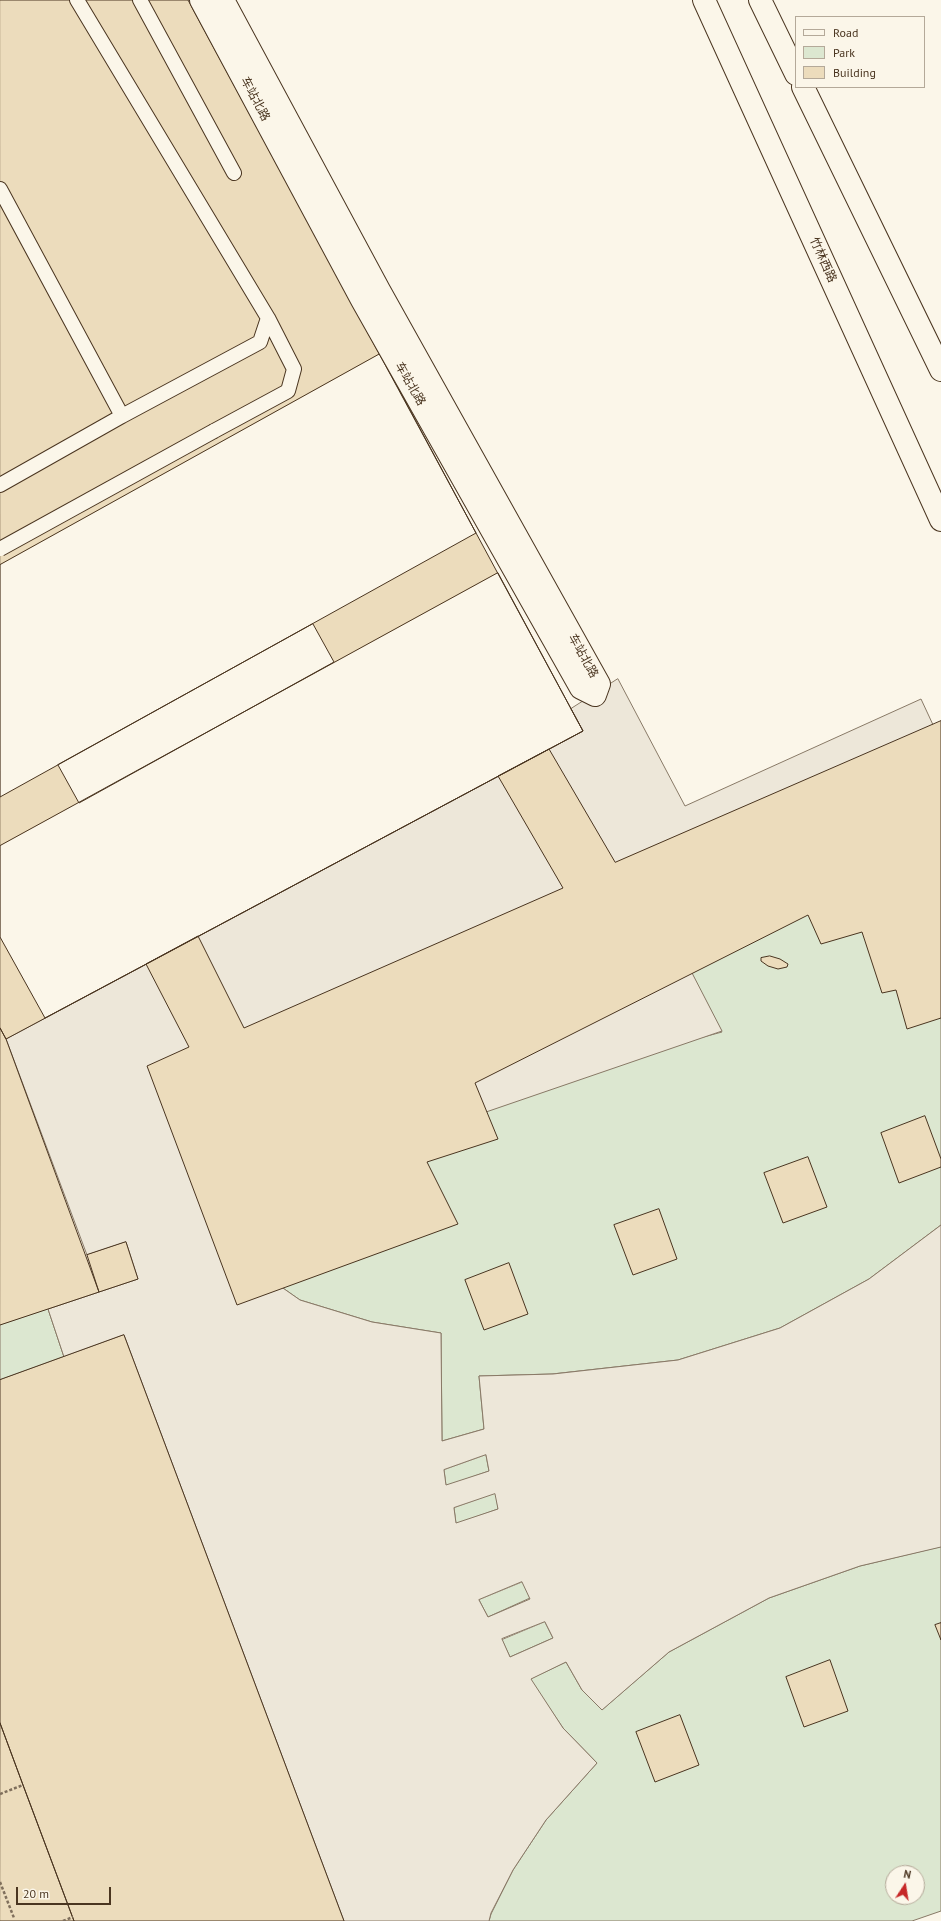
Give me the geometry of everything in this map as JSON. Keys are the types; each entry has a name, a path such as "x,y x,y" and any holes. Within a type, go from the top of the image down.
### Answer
{"street":[{"name":"车站北路","path":"201,0 362,300 442,422 599,684 595,695 581,688 442,422 371,277 223,0"},
{"name":"竹林西路","path":"704,0 941,520"},
{"path":"760,0 795,72"},
{"path":"802,88 941,370"}],"lane":[{"path":"0,549 288,391 294,369 268,318 77,0"},
{"path":"140,0 234,173"},
{"path":"0,189 122,416"},
{"path":"0,485 122,416 260,342 268,318"}],"path":[{"path":"0,1794 23,1785"},
{"path":"0,1882 14,1918"},
{"path":"64,1921 73,1917"}],"green space":[{"path":"941,800 941,1225 869,1279 780,1328 678,1360 552,1374 479,1376 484,1429 442,1441 441,1333 372,1322 300,1300 240,1258 208,1169 722,1032 674,940"},
{"path":"48,1309 64,1357 0,1380 0,1325"},
{"path":"486,1455 489,1471 446,1486 444,1470"},
{"path":"496,1493 498,1509 456,1524 454,1508"},
{"path":"941,1547 941,1911 912,1921 489,1921 513,1870 546,1820 597,1763 563,1728 530,1679 566,1662 582,1690 603,1709 669,1652 769,1598 860,1566"},
{"path":"523,1582 530,1598 488,1617 479,1600"},
{"path":"545,1622 553,1638 510,1657 502,1640"}],"shaded area":[{"path":"618,679 685,806 921,699 941,742 675,940 722,1031 454,1123 240,1258 300,1300 372,1322 441,1333 442,1441 484,1429 479,1376 553,1374 678,1360 780,1328 869,1279 941,1225 941,1547 860,1566 769,1598 669,1652 602,1710 582,1690 566,1662 531,1679 563,1728 597,1763 546,1820 513,1870 491,1913 489,1921 344,1921 124,1335 64,1357 48,1309 138,1279 126,1242 87,1255 6,1039 583,731 571,709","holes":["486,1455 489,1471 446,1485 444,1470","495,1494 498,1509 456,1523 454,1508","522,1582 530,1599 488,1617 479,1600","545,1622 553,1638 510,1657 502,1639"]}],"building":[{"path":"0,0 188,0 583,731 6,1039 0,1028"},
{"path":"380,354 476,533 0,797 0,565"},
{"path":"498,573 583,731 45,1018 0,937 0,846"},
{"path":"313,624 334,662 79,803 58,765"},
{"path":"941,721 941,1018 907,1029 896,990 882,993 862,932 821,944 808,915 475,1083 498,1139 427,1162 458,1224 237,1305 147,1066 189,1047 146,964 198,936 244,1028 563,888 498,776 549,749 615,862"},
{"path":"770,956 780,959 788,964 787,967 778,969 768,966 761,961 761,958"},
{"path":"0,1028 6,1039 99,1292 0,1325"},
{"path":"925,1116 941,1159 941,1167 899,1183 881,1133"},
{"path":"808,1157 827,1207 783,1223 764,1173"},
{"path":"659,1209 677,1259 633,1275 614,1225"},
{"path":"126,1242 138,1279 99,1292 87,1255"},
{"path":"509,1263 528,1314 484,1330 465,1280"},
{"path":"124,1335 344,1921 74,1921 0,1723 0,1380"},
{"path":"941,1623 941,1640 935,1625"},
{"path":"830,1660 848,1711 804,1727 786,1677"},
{"path":"680,1715 699,1765 655,1782 636,1732"},
{"path":"0,1723 23,1785 74,1921 0,1921"}]}
